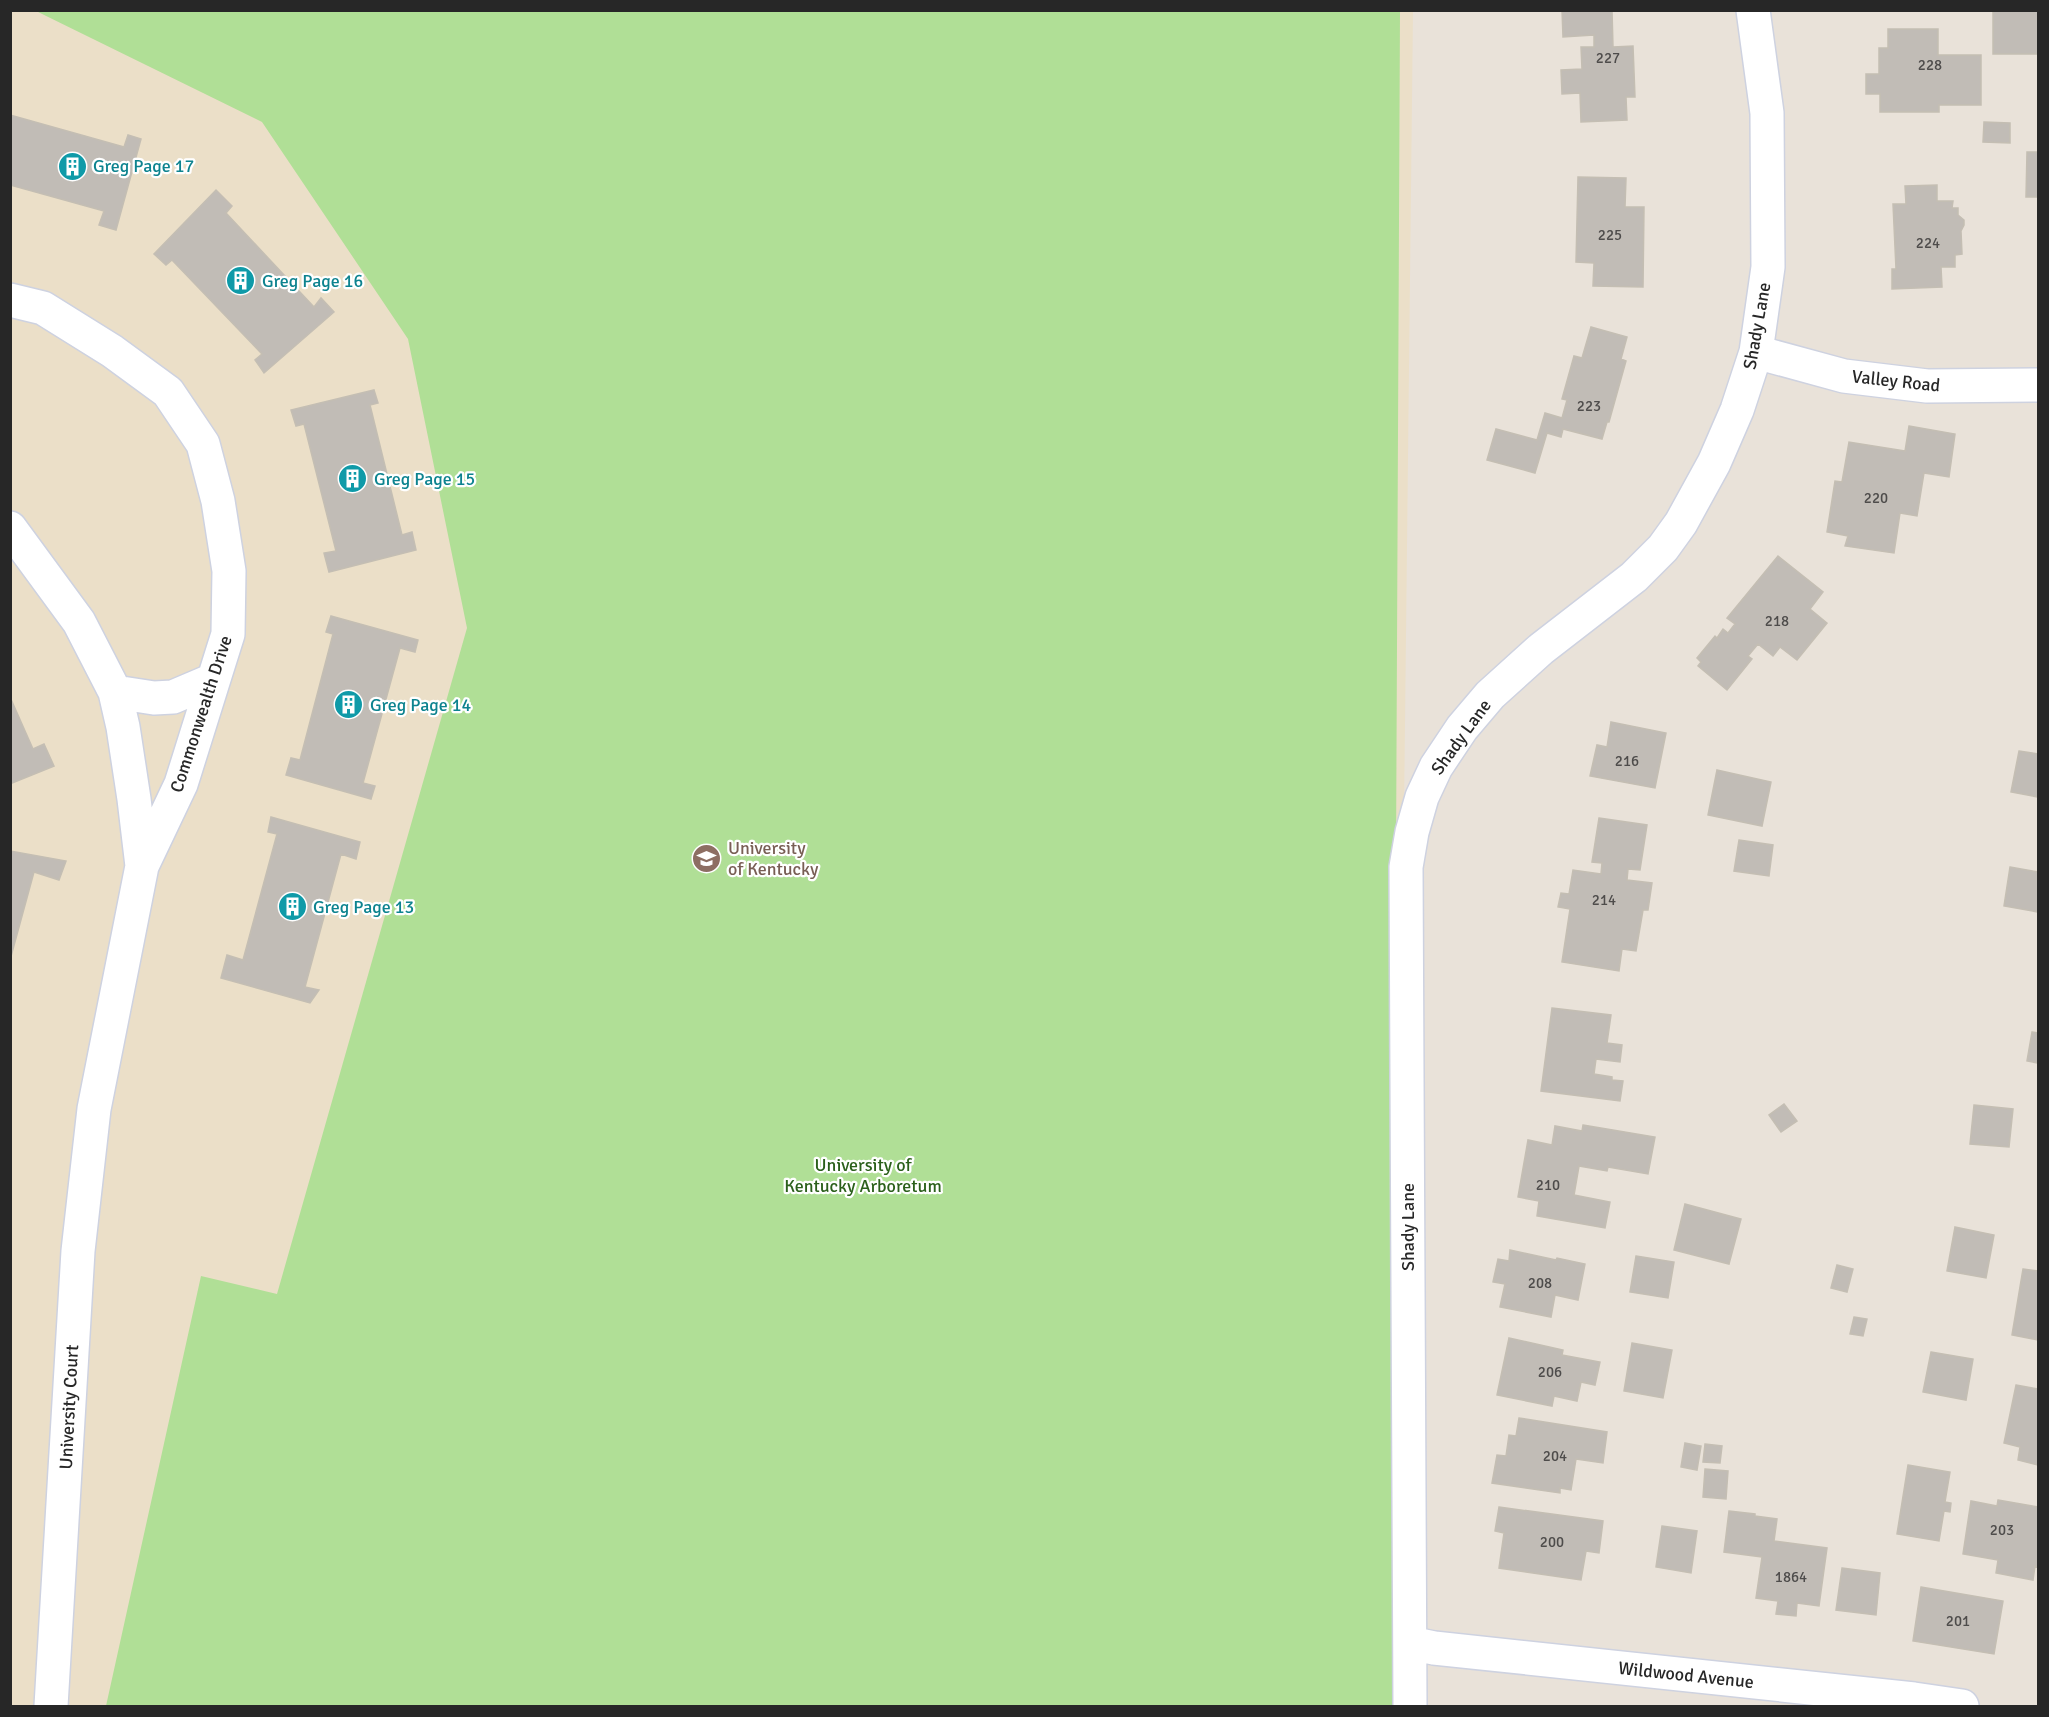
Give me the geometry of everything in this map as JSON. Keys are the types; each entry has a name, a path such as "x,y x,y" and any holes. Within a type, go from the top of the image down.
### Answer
{"street":[{"name":"Shady Lane","path":"1410,1707 1406,867 1412,831 1422,797 1436,767 1462,728 1490,695 1541,649 1634,577 1663,548 1681,523 1714,463 1737,410 1756,352 1768,267 1767,113 1753,10"},
{"name":"Commonwealth Drive","path":"10,300 43,308 112,351 168,392 203,444 218,501 229,571 228,634 181,784 142,866 94,1109"},
{"name":"Valley Road","path":"1756,352 1844,376 1927,386 2038,385"},
{"name":"Commonwealth Drive","path":"10,528 79,622 115,692 123,727 142,866"},
{"path":"115,692 154,698 173,697 213,680"},
{"name":"University Court","path":"51,1707 78,1251 94,1109"},
{"name":"Wildwood Avenue","path":"1410,1643 1434,1648 1914,1699 1962,1707"}],"shaded area":[{"name":"University of Kentucky Arboretum","path":"11,11 1413,11 1394,1706 11,1706"}],"green space":[{"name":"University of Kentucky Arboretum","path":"36,11 1400,11 1392,1706 106,1706 201,1276 277,1294 467,628 408,339 262,122"}],"building":[{"path":"1562,10 1612,10 1613,47 1633,46 1635,97 1626,97 1627,120 1581,122 1580,93 1562,94 1561,70 1582,69 1581,47 1594,47 1594,35 1563,37"},
{"path":"1993,10 2038,10 2038,54 1993,54"},
{"path":"1888,29 1938,29 1938,55 1981,55 1981,105 1939,105 1939,112 1880,112 1880,94 1866,94 1866,74 1879,74 1879,48 1888,48"},
{"name":"Greg Page 17","path":"10,115 124,147 128,135 141,139 116,230 99,225 104,211 10,185"},
{"path":"1984,122 2010,123 2010,143 1983,142"},
{"path":"2027,152 2038,152 2038,197 2026,197"},
{"path":"1578,177 1626,178 1625,207 1644,207 1643,287 1593,286 1594,263 1576,262"},
{"path":"1937,185 1937,201 1953,201 1952,208 1958,208 1958,215 1964,220 1961,231 1962,254 1955,255 1955,267 1941,267 1942,287 1892,289 1892,269 1896,269 1893,204 1906,204 1905,186"},
{"name":"Greg Page 16","path":"216,190 232,206 226,213 314,307 321,298 334,312 264,373 255,360 262,354 172,260 166,265 154,254"},
{"path":"1591,327 1627,337 1621,359 1626,361 1602,439 1563,429 1561,437 1547,433 1535,473 1487,460 1496,429 1537,440 1545,413 1562,418 1567,400 1562,399 1574,356 1582,358"},
{"name":"Greg Page 15","path":"374,390 378,403 370,405 402,535 412,532 416,550 329,572 324,553 336,551 304,424 296,426 291,410"},
{"path":"1909,426 1955,434 1949,477 1924,473 1917,516 1900,513 1894,553 1845,546 1848,536 1827,532 1835,481 1842,482 1849,442 1905,451"},
{"path":"1778,556 1823,592 1810,609 1827,623 1797,660 1780,647 1773,656 1758,644 1748,656 1752,659 1727,690 1698,666 1701,662 1697,658 1723,629 1728,633 1735,624 1727,618"},
{"name":"Greg Page 14","path":"331,616 418,640 415,652 400,648 363,783 375,786 371,799 286,775 291,758 300,760 333,634 326,632"},
{"path":"10,697 33,749 44,744 54,766 10,784"},
{"path":"1611,722 1666,733 1655,788 1590,776 1597,745 1607,747"},
{"path":"2019,751 2038,754 2038,797 2011,792"},
{"path":"1717,770 1771,782 1762,826 1708,815"},
{"name":"Greg Page 13","path":"271,817 360,842 356,859 341,854 305,987 319,990 310,1003 221,978 227,955 243,960 277,834 268,832"},
{"path":"1599,818 1647,825 1640,870 1628,869 1627,880 1652,883 1648,910 1643,910 1636,951 1622,949 1619,971 1562,962 1570,909 1558,907 1561,893 1569,894 1573,870 1601,874 1602,863 1592,862"},
{"path":"1739,840 1773,845 1769,876 1734,871"},
{"path":"10,851 66,861 59,880 34,872 10,960"},
{"path":"2010,867 2038,872 2038,912 2004,906"},
{"path":"1552,1008 1611,1015 1607,1043 1622,1045 1620,1062 1596,1059 1594,1074 1623,1081 1620,1101 1541,1091"},
{"path":"2032,1032 2038,1033 2038,1063 2027,1061"},
{"path":"1784,1104 1797,1121 1781,1132 1769,1115"},
{"path":"1974,1105 2013,1109 2009,1147 1970,1144"},
{"path":"1583,1125 1655,1137 1648,1174 1608,1167 1607,1171 1579,1166 1574,1195 1610,1202 1605,1228 1537,1216 1539,1201 1518,1197 1528,1140 1552,1145 1555,1126 1582,1131"},
{"path":"1685,1204 1741,1219 1729,1264 1674,1250"},
{"path":"1955,1227 1994,1235 1986,1278 1947,1271"},
{"path":"1510,1250 1585,1264 1578,1300 1555,1295 1551,1317 1500,1307 1505,1284 1493,1282 1498,1259 1509,1261"},
{"path":"1636,1256 1674,1262 1668,1298 1630,1292"},
{"path":"1837,1265 1853,1269 1847,1292 1831,1288"},
{"path":"2023,1269 2038,1271 2038,1340 2012,1335"},
{"path":"1854,1317 1867,1319 1863,1336 1850,1334"},
{"path":"1509,1338 1563,1350 1562,1355 1600,1362 1595,1385 1581,1382 1577,1401 1554,1396 1552,1406 1497,1395"},
{"path":"1632,1343 1672,1350 1663,1398 1624,1391"},
{"path":"1931,1352 1973,1359 1966,1400 1923,1392"},
{"path":"2016,1385 2038,1389 2038,1465 2018,1460 2020,1447 2004,1443"},
{"path":"1519,1418 1607,1432 1603,1463 1576,1459 1571,1490 1560,1488 1560,1493 1492,1483 1497,1455 1506,1456 1509,1435 1516,1436"},
{"path":"1685,1443 1701,1446 1697,1470 1681,1467"},
{"path":"1705,1444 1722,1446 1720,1463 1703,1462"},
{"path":"1908,1465 1950,1472 1945,1502 1951,1503 1950,1512 1944,1511 1939,1541 1897,1534"},
{"path":"1705,1469 1728,1471 1726,1499 1703,1497"},
{"path":"1998,1500 2038,1507 2038,1567 2035,1566 2033,1580 1996,1573 1998,1560 1963,1554 1971,1501 1997,1506"},
{"path":"1499,1507 1603,1521 1599,1553 1586,1551 1581,1580 1499,1568 1504,1533 1495,1531"},
{"path":"1729,1511 1777,1519 1774,1541 1827,1548 1819,1606 1797,1603 1796,1616 1776,1614 1778,1601 1756,1598 1762,1557 1724,1552"},
{"path":"1662,1526 1697,1531 1691,1573 1656,1567"},
{"path":"1842,1568 1880,1573 1876,1615 1836,1610"},
{"path":"1921,1587 2003,1601 1994,1654 1913,1641"}],"place":[{"name":"Greg Page 17","path":"72,166"},
{"name":"Greg Page 16","path":"241,281"},
{"name":"Greg Page 15","path":"353,479"},
{"name":"Greg Page 14","path":"349,705"},
{"name":"University of Kentucky","path":"707,858"},
{"name":"Greg Page 13","path":"292,907"}]}
